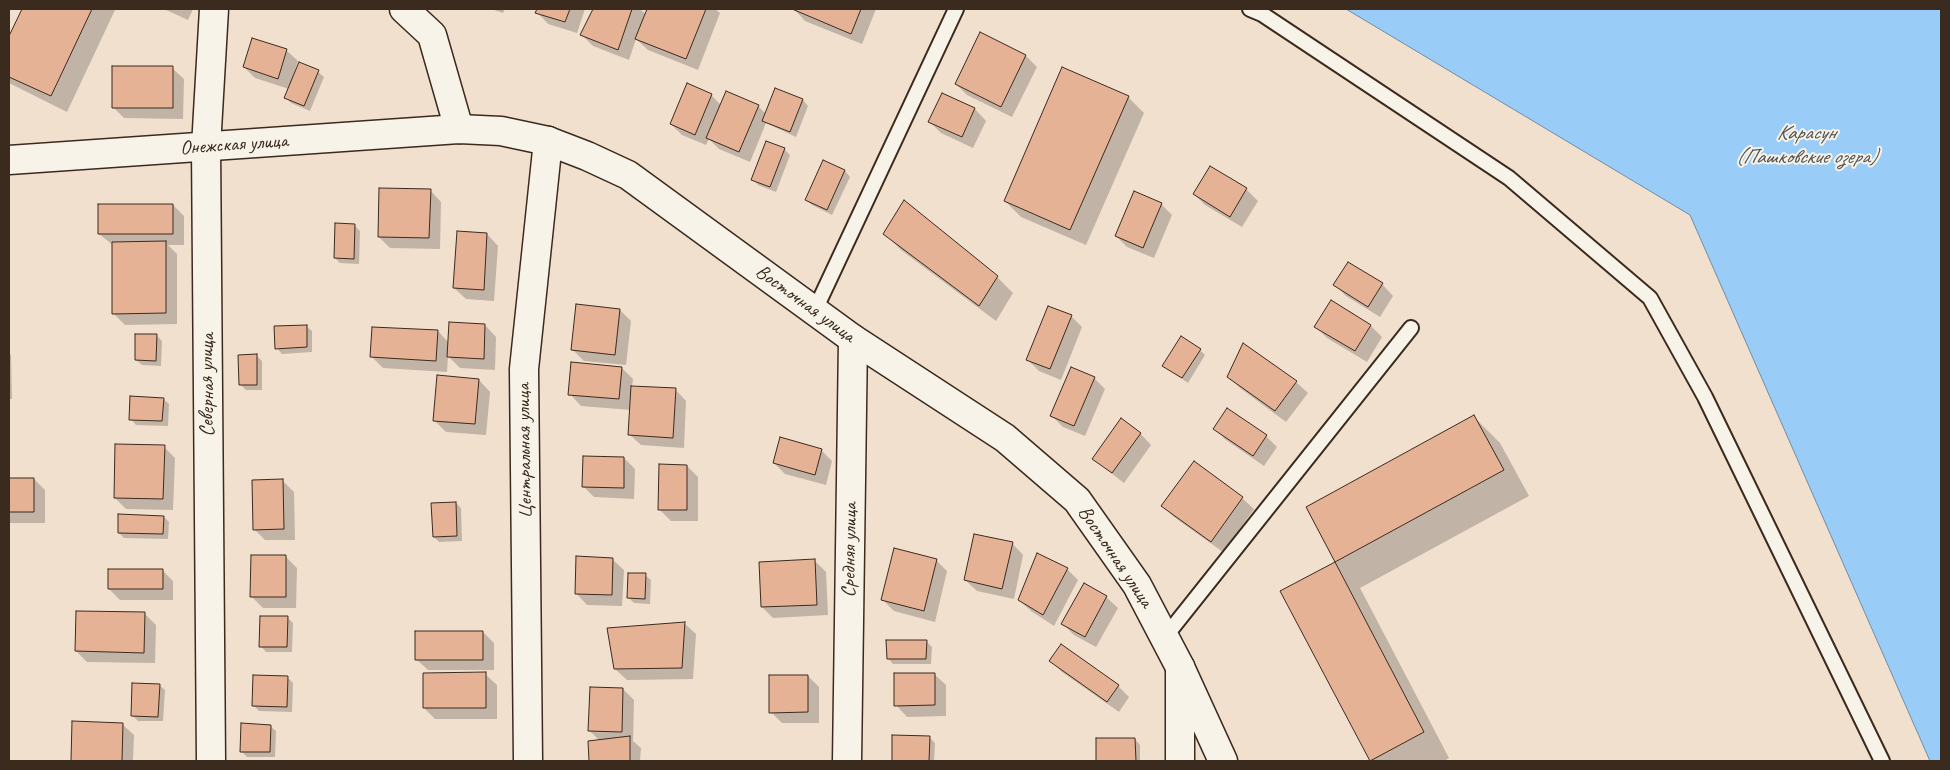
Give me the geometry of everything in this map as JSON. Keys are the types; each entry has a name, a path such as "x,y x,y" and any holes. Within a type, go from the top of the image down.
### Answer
{"street":[{"name":"Северная улица","path":"212,761 206,147 214,9"},
{"path":"404,9 432,35 459,129"},
{"name":"Онежская улица","path":"9,160 459,129"},
{"name":"Восточная улица","path":"459,129 501,131 548,141 628,175 853,339 1005,438 1078,500 1137,585 1180,667 1224,761"},
{"name":"Центральная улица","path":"528,761 524,369 548,141"},
{"name":"Средняя улица","path":"847,761 853,339"},
{"path":"1180,667 1180,761"}],"lane":[{"path":"815,310 956,9"},
{"path":"1250,9 1262,14 1509,178 1650,298 1705,397 1882,761"},
{"path":"1165,637 1412,328"}],"water":[{"name":"Карасун (Пашковские озера)","path":"1346,9 1941,9 1941,761 1930,761 1690,215"}],"building":[{"path":"22,9 92,9 51,96 9,77 9,36"},
{"path":"537,9 570,9 565,22 535,13"},
{"path":"593,9 632,9 618,50 580,35"},
{"path":"647,9 706,9 686,59 635,39"},
{"path":"792,9 861,9 851,34"},
{"path":"980,32 1026,55 1001,107 955,84"},
{"path":"252,38 287,49 278,79 243,67"},
{"path":"299,62 319,70 304,106 284,98"},
{"path":"112,66 173,66 173,108 112,108"},
{"path":"1062,67 1129,96 1070,230 1004,201"},
{"path":"687,83 712,94 695,135 670,124"},
{"path":"775,88 803,99 790,132 762,121"},
{"path":"726,91 759,105 739,152 706,138"},
{"path":"942,93 975,108 962,137 928,122"},
{"path":"766,141 785,148 770,187 751,180"},
{"path":"823,160 845,170 827,210 805,200"},
{"path":"1210,166 1247,188 1230,217 1193,194"},
{"path":"379,188 431,189 429,238 378,237"},
{"path":"1134,191 1162,203 1143,248 1115,236"},
{"path":"904,200 998,276 979,306 883,234"},
{"path":"98,204 173,204 173,234 98,234"},
{"path":"335,223 355,224 354,259 334,258"},
{"path":"457,231 487,233 484,290 453,288"},
{"path":"166,241 166,313 112,314 112,242"},
{"path":"1348,262 1383,283 1368,307 1333,285"},
{"path":"1331,300 1371,325 1355,351 1314,327"},
{"path":"576,304 620,309 615,355 571,350"},
{"path":"1048,306 1072,315 1050,369 1026,360"},
{"path":"449,322 485,324 484,359 447,357"},
{"path":"307,325 307,347 275,349 274,326"},
{"path":"372,327 438,330 436,361 370,357"},
{"path":"135,334 157,334 156,361 135,360"},
{"path":"1181,336 1201,349 1182,378 1162,366"},
{"path":"1243,343 1297,381 1275,411 1227,377"},
{"path":"257,354 257,385 239,385 238,355"},
{"path":"571,362 622,367 619,399 568,395"},
{"path":"1071,367 1095,377 1074,426 1050,416"},
{"path":"437,375 479,379 475,424 433,421"},
{"path":"631,386 676,388 673,438 628,435"},
{"path":"130,396 164,398 162,421 129,420"},
{"path":"1227,408 1267,435 1253,456 1213,429"},
{"path":"1474,415 1504,470 1335,562 1306,507"},
{"path":"1121,418 1141,433 1112,473 1092,459"},
{"path":"780,437 822,449 815,475 773,463"},
{"path":"115,444 165,445 163,499 114,498"},
{"path":"583,456 624,457 624,488 582,487"},
{"path":"1194,461 1243,497 1211,542 1161,506"},
{"path":"659,464 687,465 687,510 658,510"},
{"path":"9,478 34,478 34,512 9,512"},
{"path":"283,479 284,529 253,530 252,480"},
{"path":"456,502 457,536 433,537 431,503"},
{"path":"118,514 164,516 163,534 118,533"},
{"path":"974,534 1013,542 1002,589 964,580"},
{"path":"894,548 937,559 924,611 881,600"},
{"path":"1037,553 1068,568 1043,615 1018,600"},
{"path":"251,555 286,555 286,597 250,597"},
{"path":"576,556 613,558 612,595 575,594"},
{"path":"815,559 817,605 761,607 759,562"},
{"path":"1335,562 1424,732 1370,761 1280,591"},
{"path":"108,569 163,569 163,589 108,589"},
{"path":"628,573 646,573 645,599 627,598"},
{"path":"1084,583 1107,596 1085,637 1061,624"},
{"path":"76,611 145,612 144,653 75,651"},
{"path":"260,616 288,616 287,647 259,647"},
{"path":"685,622 682,668 614,669 607,628"},
{"path":"415,631 483,631 483,660 415,660"},
{"path":"886,640 927,640 926,659 887,659"},
{"path":"1061,644 1119,685 1107,702 1049,661"},
{"path":"486,672 486,708 423,708 423,673"},
{"path":"894,673 935,673 935,705 894,706"},
{"path":"253,675 288,676 287,707 252,706"},
{"path":"769,675 808,675 808,712 769,713"},
{"path":"132,683 160,684 158,717 131,716"},
{"path":"590,687 623,688 622,732 588,731"},
{"path":"72,721 123,723 122,761 71,761"},
{"path":"241,723 271,725 270,752 240,752"},
{"path":"892,735 930,736 929,761 892,761"},
{"path":"630,736 630,761 589,761 588,741"},
{"path":"1096,738 1135,738 1136,761 1096,761"}]}
